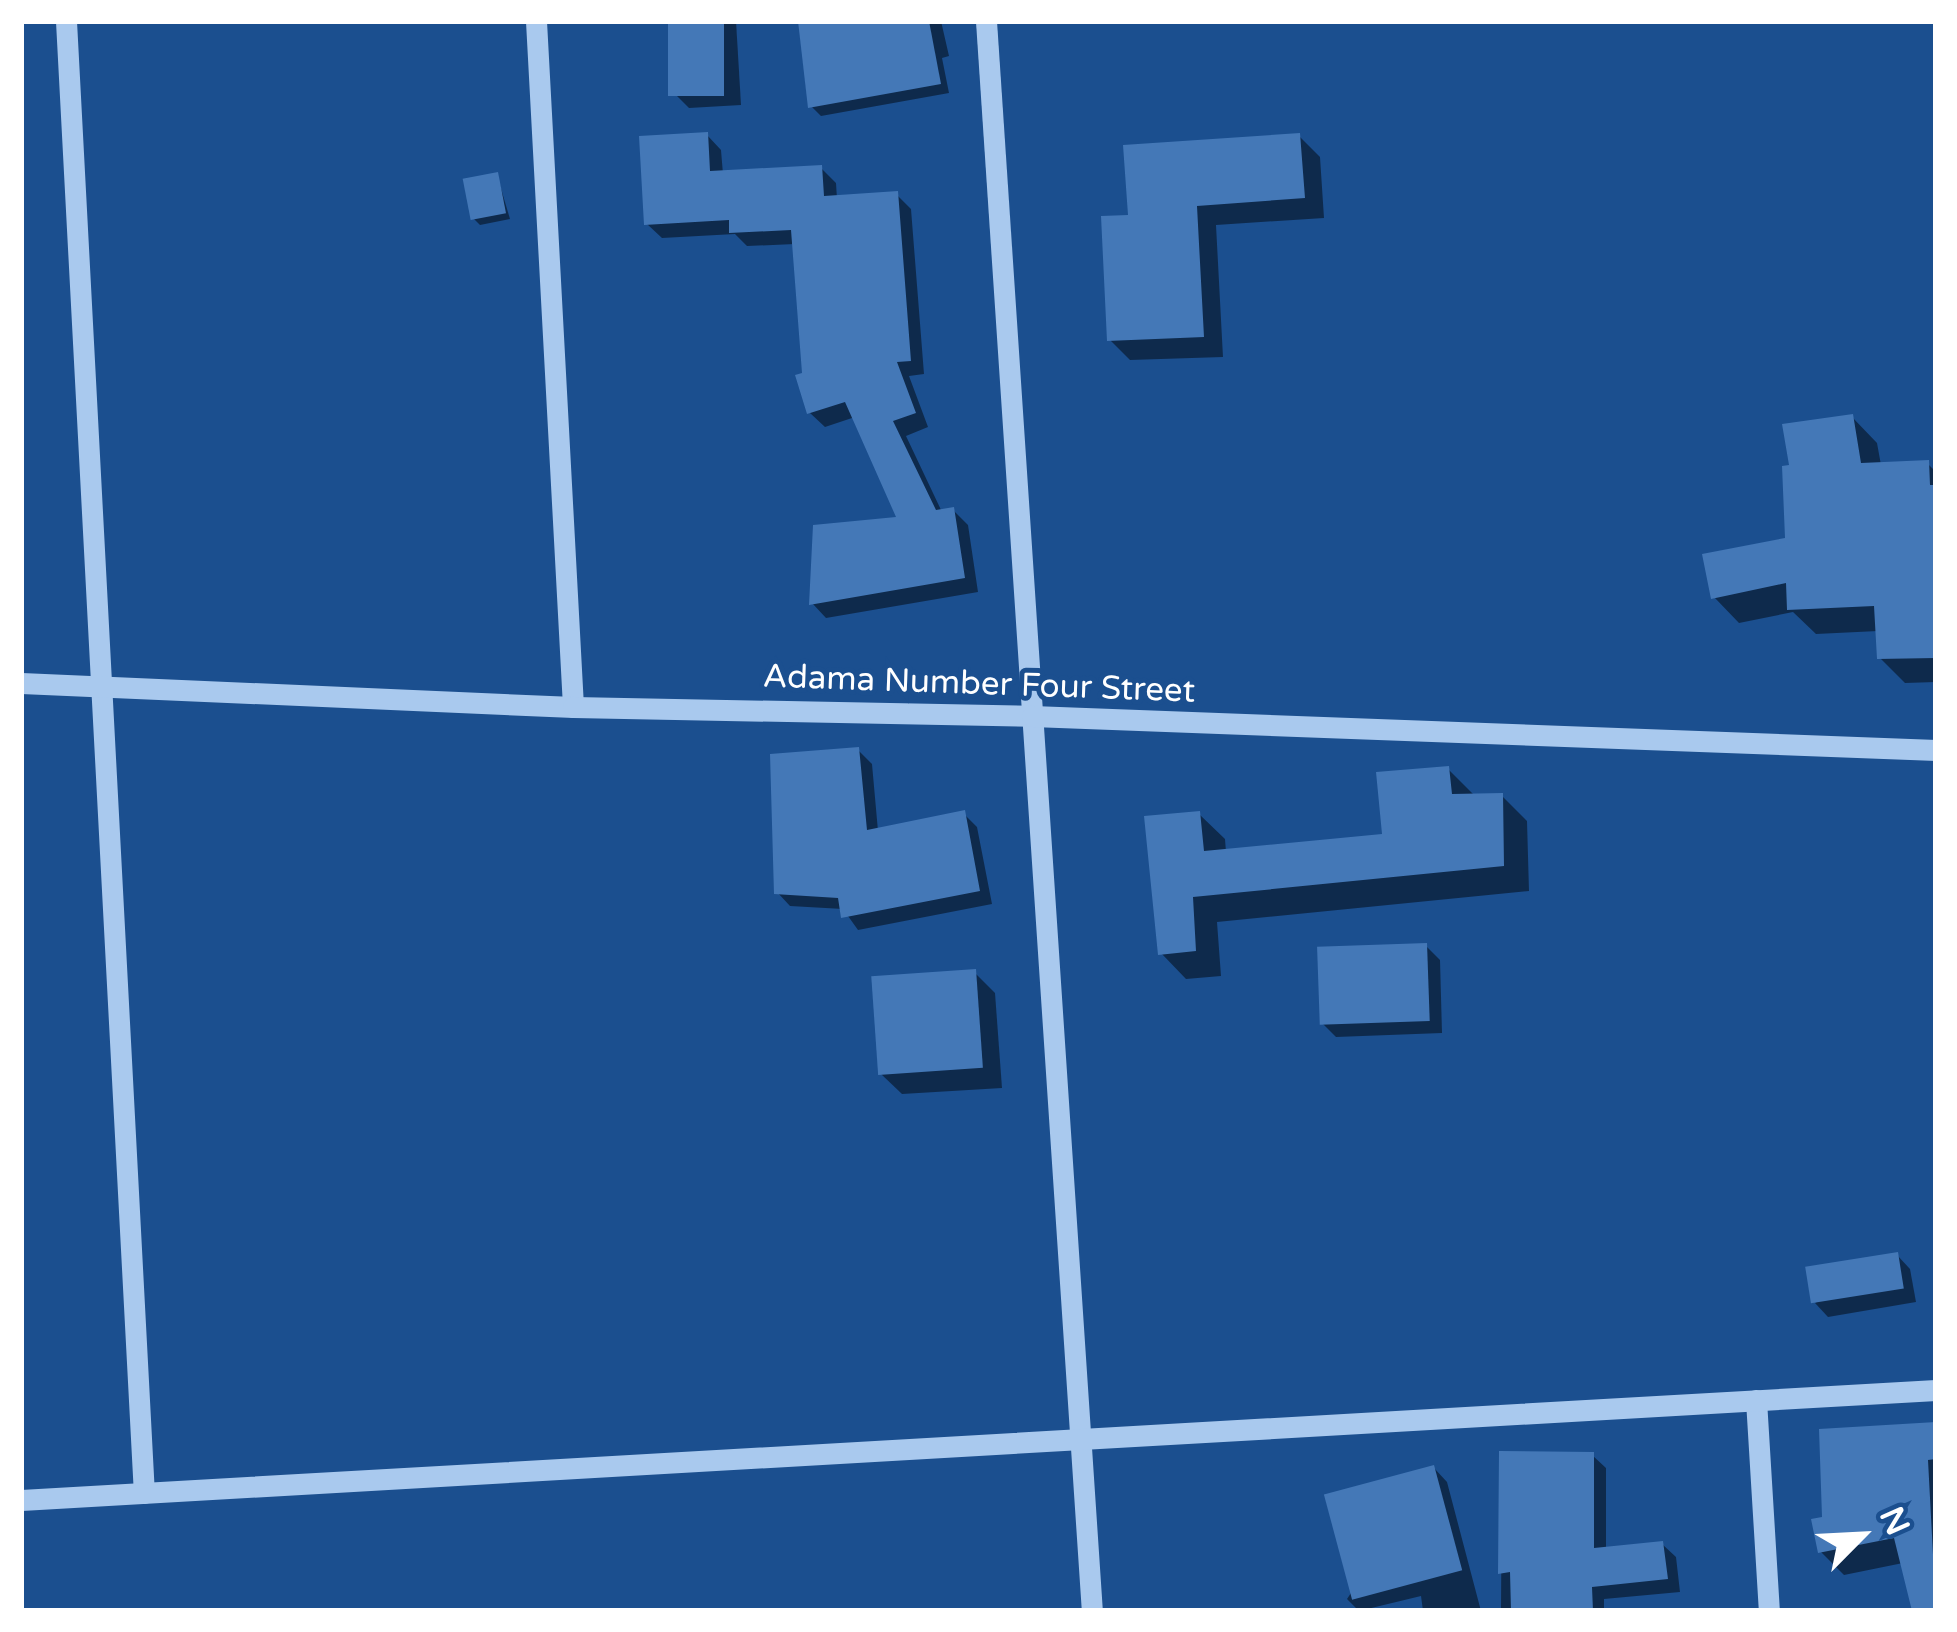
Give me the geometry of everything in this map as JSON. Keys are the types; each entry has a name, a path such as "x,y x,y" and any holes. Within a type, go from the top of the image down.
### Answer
{"street":[{"path":"66,21 145,1493"},
{"path":"536,21 573,707"},
{"path":"986,21 1092,1611"},
{"name":"Adama Number Four Street","path":"21,683 573,707 1032,716 1936,750"},
{"path":"21,1500 1936,1390"},
{"path":"1756,1400 1769,1611"}],"building":[{"path":"668,21 724,21 724,96 668,96"},
{"path":"798,21 929,21 941,84 808,108"},
{"path":"708,132 710,171 822,165 824,196 898,191 911,361 897,362 916,413 893,421 936,510 954,507 965,578 809,605 813,525 896,517 845,402 807,414 795,375 802,373 791,230 729,233 729,220 644,225 639,136"},
{"path":"1300,133 1305,198 1197,206 1204,337 1107,341 1101,216 1128,215 1123,145"},
{"path":"498,172 506,213 471,220 463,179"},
{"path":"1853,414 1861,463 1929,460 1930,485 1936,485 1936,658 1877,659 1874,606 1787,610 1786,583 1711,599 1702,554 1785,538 1782,466 1789,465 1782,424"},
{"path":"859,747 867,830 965,810 980,891 841,918 838,898 774,894 770,754"},
{"path":"1449,766 1452,794 1503,793 1504,866 1193,897 1196,951 1158,955 1144,816 1200,811 1204,851 1382,834 1376,772"},
{"path":"1427,943 1430,1021 1320,1025 1317,947"},
{"path":"976,969 983,1068 878,1075 871,976"},
{"path":"1898,1252 1904,1289 1811,1303 1805,1267"},
{"path":"1936,1422 1936,1459 1928,1460 1936,1611 1912,1611 1894,1538 1818,1553 1811,1519 1822,1517 1819,1429"},
{"path":"1499,1451 1594,1452 1594,1548 1663,1541 1668,1579 1592,1587 1593,1611 1511,1611 1510,1572 1498,1574"},
{"path":"1434,1465 1462,1570 1352,1600 1324,1495"}]}
